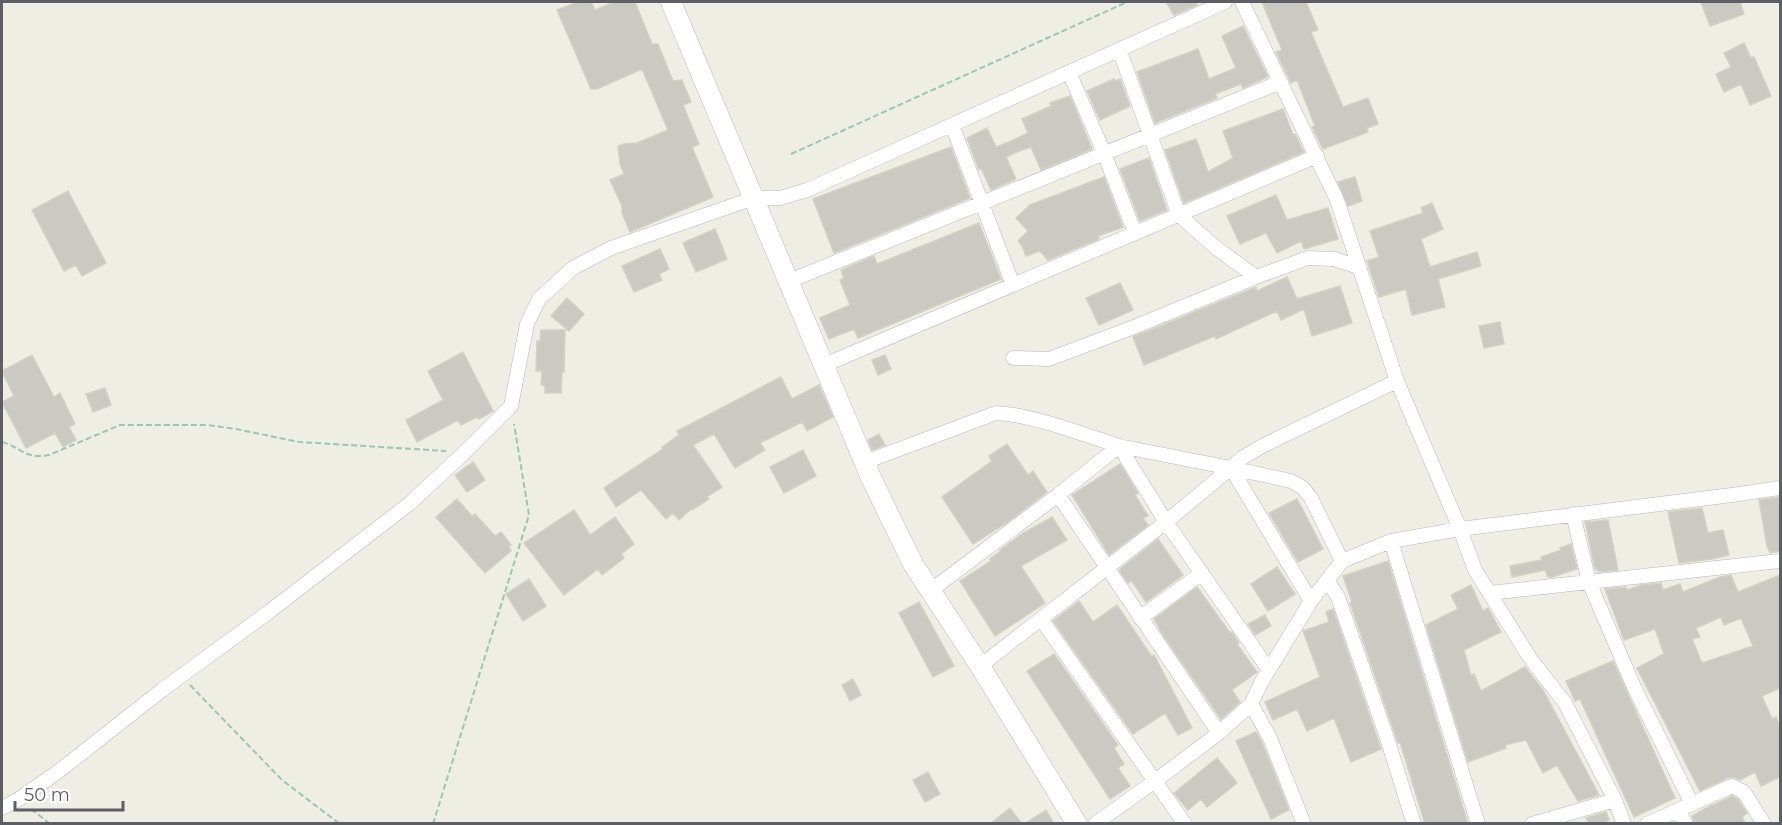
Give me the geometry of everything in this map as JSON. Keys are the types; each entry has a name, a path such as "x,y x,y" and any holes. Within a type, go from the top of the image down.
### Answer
{"main road":[{"path":"671,2 865,462 913,564 980,666 1077,824"}],"street":[{"path":"2,808 59,771 162,690 409,504 465,452 511,406 527,324 539,299 573,268 611,248 754,198 780,198 807,190 1225,2"},
{"path":"1242,2 1337,200 1397,381 1475,570 1530,658 1565,703 1616,800 1624,824"},
{"path":"1119,49 1179,214 1215,247 1256,277"},
{"path":"1069,72 1135,233"},
{"path":"789,281 1281,82"},
{"path":"952,125 1013,285"},
{"path":"824,366 1317,156"},
{"path":"1013,358 1049,359 1308,258 1334,259 1359,267"},
{"path":"980,666 1166,522 1242,458 1264,445 1397,381"},
{"path":"865,462 996,413 1011,414 1119,446 1291,481 1303,488 1311,498 1342,561"},
{"path":"930,591 1119,446"},
{"path":"1119,446 1166,522 1269,670"},
{"path":"1231,468 1311,601"},
{"path":"1095,824 1219,733 1251,704 1311,601 1342,561 1392,541 1460,529 1780,488"},
{"path":"1058,495 1219,733"},
{"path":"1573,514 1589,582 1635,687 1692,804"},
{"path":"1392,541 1479,824"},
{"path":"1489,593 1780,561"},
{"path":"1140,618 1202,573"},
{"path":"1327,580 1342,608 1414,824"},
{"path":"1041,619 1185,824"},
{"path":"1251,704 1270,738 1304,824"},
{"path":"1647,824 1732,786 1744,792 1764,824"},
{"path":"1532,824 1616,800"},
{"path":"1678,810 1686,824"}],"path":[{"path":"791,154 1127,2"},
{"path":"433,824 529,514 511,406"},
{"path":"2,442 28,455 39,457 120,425 208,425 299,442 465,452"},
{"path":"182,676 282,780 340,824"},
{"path":"19,799 50,824"}],"building":[{"path":"578,2 591,2 595,10 614,2 635,2 652,44 658,44 673,81 682,80 691,102 683,105 699,144 692,147 713,197 630,232 622,213 622,206 610,180 624,174 620,164 618,146 637,143 668,130 642,69 597,89 591,89 557,10"},
{"path":"1166,2 1196,2 1197,5 1174,15"},
{"path":"1262,2 1306,2 1318,30 1311,32 1343,107 1368,98 1378,124 1367,128 1368,132 1323,149 1312,127 1315,126 1297,80 1291,83 1276,52 1282,50"},
{"path":"1701,2 1740,2 1744,14 1710,26"},
{"path":"1243,26 1268,77 1243,88 1241,84 1215,94 1217,98 1155,123 1137,72 1198,49 1209,79 1236,68 1222,36"},
{"path":"1744,43 1751,58 1754,57 1771,96 1750,105 1741,84 1724,92 1716,74 1731,67 1724,53"},
{"path":"1114,79 1115,81 1120,79 1130,106 1100,120 1087,91"},
{"path":"1070,96 1092,149 1041,170 1031,147 1019,151 1006,157 1016,179 991,190 981,168 979,170 967,138 987,128 996,147 1009,142 1028,133 1022,119 1051,106 1050,103"},
{"path":"1283,109 1293,135 1295,134 1304,152 1184,203 1165,150 1196,139 1208,172 1233,158 1223,131"},
{"path":"951,147 970,198 834,253 813,199"},
{"path":"1149,158 1167,210 1140,221 1120,169"},
{"path":"1104,177 1123,227 1098,236 1099,239 1048,260 1040,251 1026,256 1018,241 1028,231 1016,218 1030,205"},
{"path":"1355,177 1362,201 1348,206 1338,182"},
{"path":"68,191 106,263 82,276 76,265 64,271 32,210"},
{"path":"1276,195 1287,220 1328,208 1338,239 1304,249 1301,241 1277,253 1266,233 1240,244 1227,216"},
{"path":"1432,203 1443,229 1421,239 1430,267 1477,252 1481,266 1438,279 1445,307 1412,315 1406,289 1379,297 1367,261 1379,257 1370,231 1423,213 1421,208"},
{"path":"979,223 1001,279 858,338 854,329 829,339 820,318 850,305 840,280 844,278 841,270 874,256 877,264"},
{"path":"715,229 727,259 696,272 683,243"},
{"path":"660,249 669,269 659,274 662,280 634,292 622,266"},
{"path":"1287,277 1297,299 1340,286 1352,323 1312,336 1304,309 1281,320 1277,311 1216,339 1215,336 1144,365 1133,337 1256,287 1257,291"},
{"path":"1120,283 1133,310 1099,325 1086,298"},
{"path":"567,298 584,314 569,331 551,316"},
{"path":"1500,322 1504,344 1484,348 1479,326"},
{"path":"541,330 565,330 561,393 545,393 545,386 541,385 542,371 536,371 537,341 540,341"},
{"path":"463,352 493,411 461,425 458,420 417,442 406,420 443,400 428,371"},
{"path":"32,355 54,397 60,393 75,424 69,427 76,440 63,447 55,433 26,448 2,402 14,396 2,371"},
{"path":"885,355 891,369 878,375 872,360"},
{"path":"781,377 792,399 819,385 833,417 807,431 802,422 760,443 765,450 735,468 714,434 693,445 722,487 679,520 673,513 666,519 641,490 616,507 604,488 663,449 662,447 679,435 677,431"},
{"path":"105,388 111,405 93,412 86,394"},
{"path":"879,434 885,445 872,450 868,440"},
{"path":"1007,444 1028,475 1033,471 1047,492 1008,522 973,544 942,497 992,461 989,456"},
{"path":"803,450 816,476 784,493 770,467"},
{"path":"473,462 485,480 467,492 455,475"},
{"path":"1120,464 1138,493 1135,495 1148,516 1143,518 1148,525 1109,555 1072,495"},
{"path":"1780,497 1780,551 1770,553 1759,500"},
{"path":"457,499 472,516 475,514 495,536 501,532 511,545 509,547 511,551 485,573 436,517"},
{"path":"1297,499 1323,549 1298,562 1269,513"},
{"path":"1702,508 1708,533 1723,530 1729,555 1679,563 1668,512"},
{"path":"574,510 590,535 615,517 634,544 621,554 624,558 602,575 598,569 564,595 524,543"},
{"path":"1052,517 1067,540 1021,566 1045,603 995,636 960,581 991,561 990,559 1000,550 1022,534"},
{"path":"1608,520 1618,570 1598,572 1595,569 1585,522"},
{"path":"1158,539 1183,575 1146,602 1132,581 1128,583 1119,570"},
{"path":"1571,544 1577,569 1552,577 1548,577 1545,570 1512,577 1510,566 1542,560 1541,557"},
{"path":"1388,561 1468,824 1425,824 1400,742 1398,743 1350,603 1352,602 1343,576"},
{"path":"1277,567 1295,594 1268,611 1251,584"},
{"path":"1731,575 1738,592 1780,575 1780,688 1762,696 1772,719 1776,717 1780,727 1780,777 1761,786 1755,772 1740,780 1733,777 1728,778 1700,791 1637,668 1664,654 1655,629 1624,640 1605,589 1626,587 1627,590 1641,585 1661,583 1663,590 1680,584 1683,592","holes":["1721,617 1724,625 1741,618 1753,646 1702,663 1692,639 1700,637 1696,628"]},
{"path":"529,579 546,606 523,621 506,594"},
{"path":"1471,585 1483,611 1488,608 1501,632 1464,650 1471,676 1474,674 1481,691 1525,667 1543,690 1599,795 1578,801 1557,765 1543,773 1526,740 1505,745 1506,748 1468,762 1426,625 1458,609 1451,595"},
{"path":"1197,587 1230,633 1232,632 1239,643 1237,644 1257,672 1232,690 1240,702 1221,719 1154,619"},
{"path":"1079,601 1093,622 1117,605 1152,657 1154,655 1192,728 1178,735 1165,713 1133,734 1053,621"},
{"path":"919,602 954,666 933,677 899,613"},
{"path":"1333,609 1381,749 1351,762 1334,718 1307,731 1297,709 1273,720 1265,702 1320,677 1303,631 1329,622 1326,612"},
{"path":"1265,615 1271,626 1255,635 1248,624"},
{"path":"1054,654 1118,745 1114,748 1124,764 1118,768 1130,786 1110,799 1027,671"},
{"path":"1613,661 1675,798 1634,817 1580,699 1575,701 1566,681"},
{"path":"853,679 861,695 850,701 842,685"},
{"path":"1256,732 1289,810 1271,819 1236,741"},
{"path":"1217,758 1237,783 1207,807 1201,799 1188,810 1174,793"},
{"path":"928,772 940,794 925,802 913,780"},
{"path":"1732,796 1738,799 1747,813 1742,817 1746,824 1695,824 1692,816"},
{"path":"1010,808 1022,824 990,824"},
{"path":"1046,810 1054,824 1024,824"},
{"path":"1606,812 1609,820 1601,824 1589,824 1586,818"}]}
